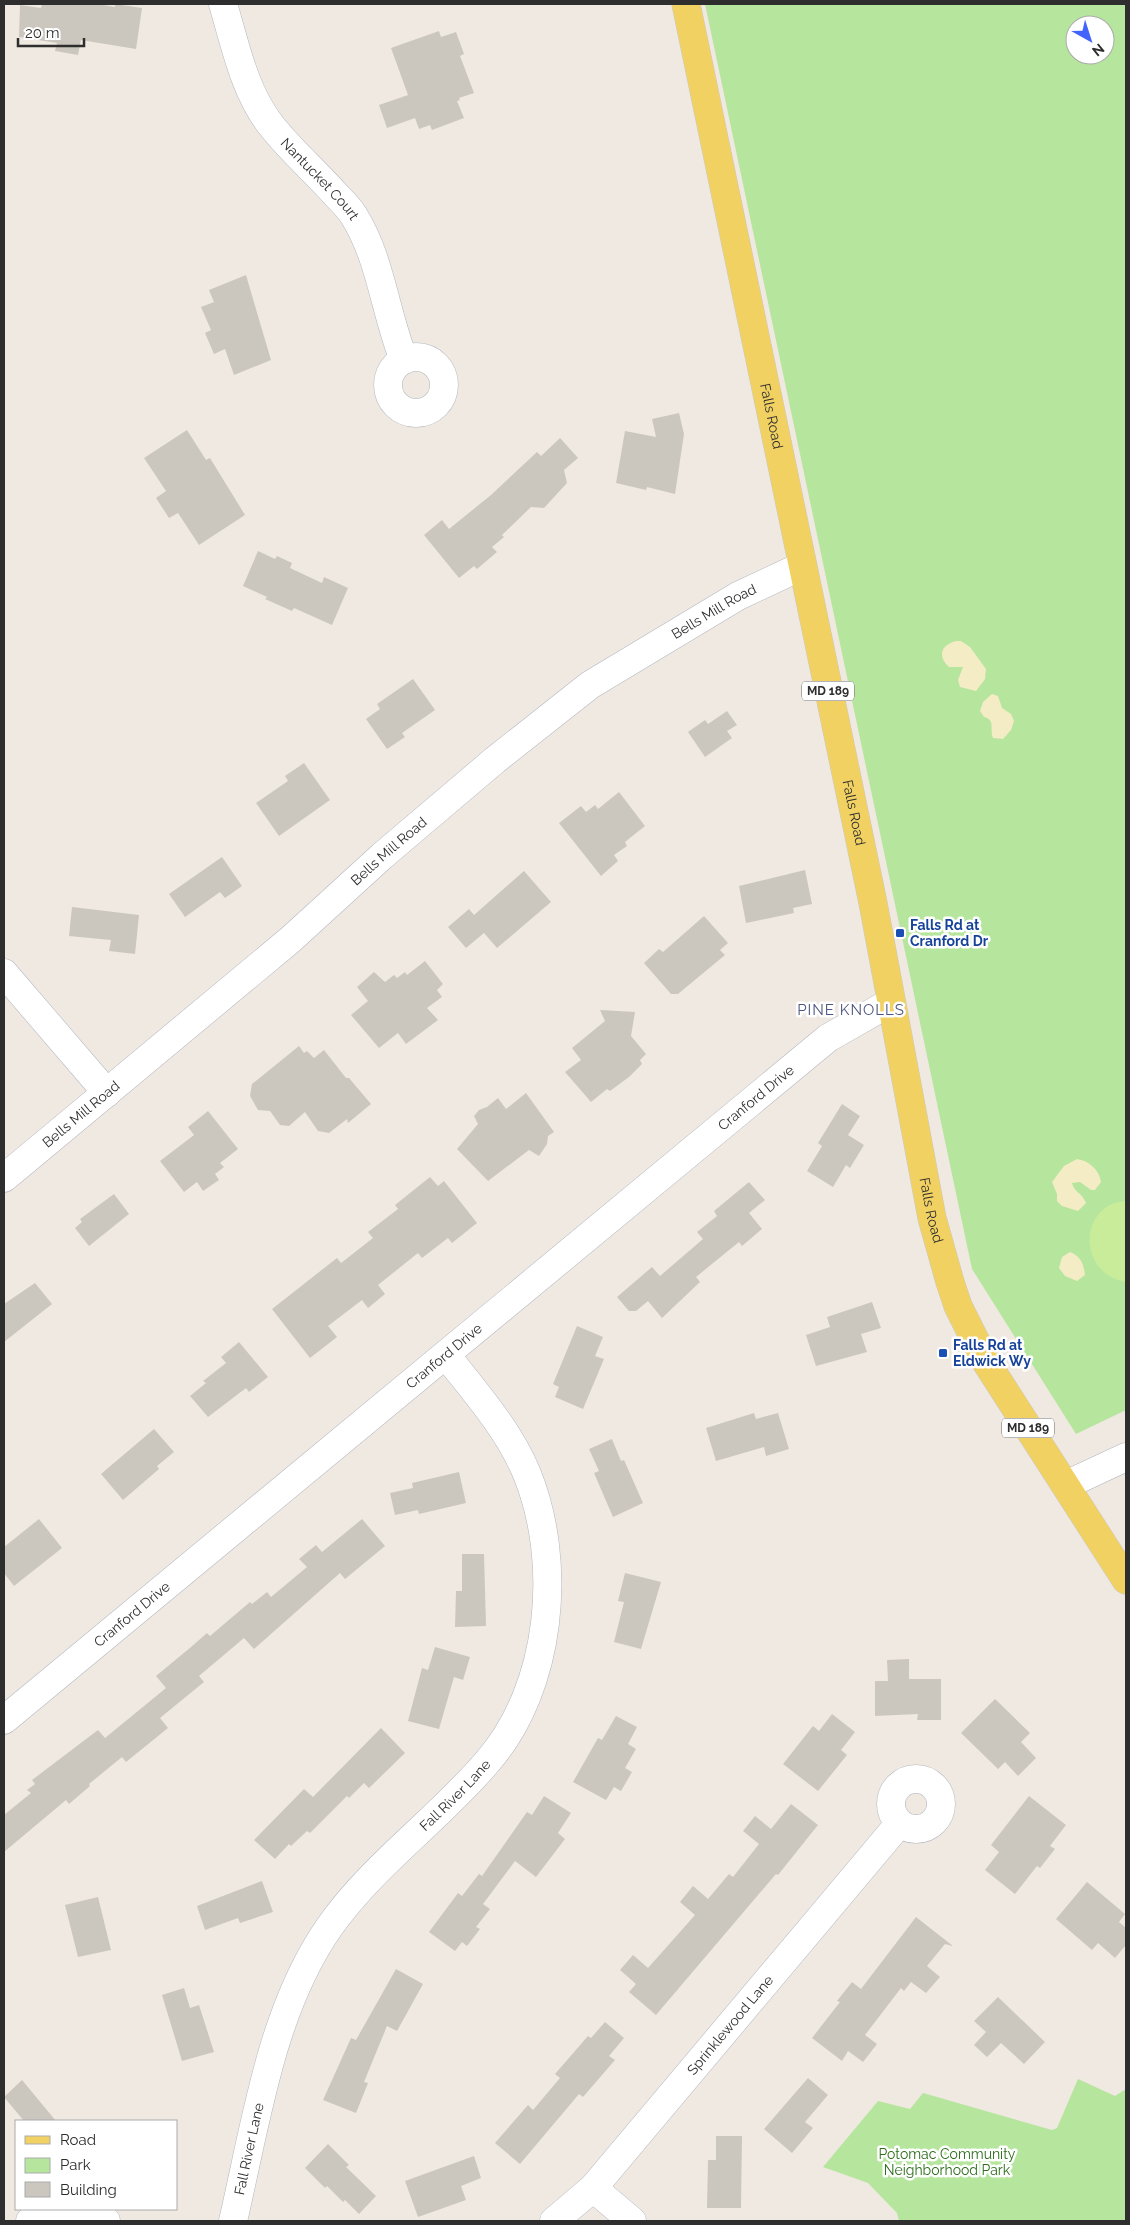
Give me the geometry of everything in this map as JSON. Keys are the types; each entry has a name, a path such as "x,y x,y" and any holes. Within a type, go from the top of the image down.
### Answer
{"main road":[{"name":"Falls Road","path":"686,4 891,1002 932,1218 958,1306 986,1362 1126,1580"}],"street":[{"name":"Nantucket Court","path":"223,4 246,80 269,123 354,215 367,240 396,340 404,360"},
{"name":"Bells Mill Road","path":"4,1178 282,946 382,856 495,760 590,685 738,596 802,566"},
{"path":"4,973 107,1093"},
{"name":"Cranford Drive","path":"4,1720 828,1038 891,1002"},
{"name":"Fall River Lane","path":"232,2221 276,2042 303,1972 330,1926 367,1882 458,1794 490,1759 512,1727 528,1692 540,1651 546,1619 548,1579 547,1559 538,1505 526,1472 511,1442 486,1405 446,1355"},
{"path":"1066,1485 1126,1457"},
{"name":"Sprinklewood Lane","path":"554,2221 593,2188 900,1824"},
{"path":"593,2188 632,2221"},
{"path":"30,2221 54,2219 106,2221"}],"green space":[{"path":"705,4 1126,4 1126,1410 1076,1434 972,1269"},
{"path":"1126,1201 1126,1282 1110,1276 1099,1266 1092,1254 1090,1240 1092,1226 1099,1214 1110,1205"},
{"name":"Potomac Community Neighborhood Park","path":"1078,2079 1115,2096 1126,2089 1126,2221 899,2221 897,2213 868,2183 823,2167 878,2101 910,2109 923,2093 1052,2130 1057,2128"}],"sand":[{"path":"956,641 961,641 970,647 986,669 985,679 976,691 960,687 958,680 963,667 949,667 943,659 942,651 944,648"},
{"path":"992,694 998,696 1002,708 1011,714 1014,721 1011,730 1003,739 993,738 990,720 984,717 980,711 983,702"},
{"path":"1077,1159 1093,1166 1101,1182 1095,1190 1091,1190 1080,1182 1072,1183 1086,1203 1078,1211 1062,1206 1057,1201 1057,1194 1052,1182 1064,1166"},
{"path":"1070,1252 1079,1258 1084,1268 1085,1275 1077,1281 1065,1276 1059,1268 1062,1257"}],"building":[{"path":"42,4 98,4 115,7 115,4 142,8 136,49 81,40 78,55 55,51 57,43 19,37 20,5 41,8"},
{"path":"439,31 441,37 456,32 464,54 460,56 474,93 459,98 460,100 457,101 464,118 432,130 430,125 419,129 415,118 387,128 379,105 408,95 391,48"},
{"path":"246,275 271,360 234,375 225,349 214,354 205,333 211,330 201,307 214,302 209,290"},
{"path":"679,413 684,434 675,494 647,487 646,490 616,483 625,431 656,437 652,419"},
{"path":"187,430 206,460 210,458 245,515 199,545 178,513 169,518 156,498 166,491 144,458"},
{"path":"560,438 578,458 564,470 567,483 544,508 531,507 502,535 504,537 492,547 497,552 477,569 474,566 459,578 424,535 442,520 449,529 491,495 537,452 541,456"},
{"path":"258,551 275,559 277,556 292,563 290,568 322,583 324,577 348,588 332,625 294,608 292,611 265,599 267,597 243,586"},
{"path":"413,679 435,710 402,733 405,737 387,749 366,719 380,709 377,704"},
{"path":"727,711 737,725 727,731 732,738 705,757 688,732 705,720 708,724"},
{"path":"304,763 330,800 279,836 256,803 288,781 285,776"},
{"path":"619,792 645,826 625,842 627,846 614,855 618,861 601,876 559,823 581,806 586,812 595,805 598,809"},
{"path":"222,857 242,886 225,898 220,892 185,917 169,894"},
{"path":"805,870 812,904 793,908 794,913 746,923 739,886"},
{"path":"524,871 551,902 497,948 484,933 466,948 448,927 469,909 474,915"},
{"path":"72,907 139,915 135,954 109,951 111,940 69,936"},
{"path":"704,916 728,943 720,950 725,955 678,994 671,994 644,963 659,949 663,952"},
{"path":"425,961 443,984 437,990 442,997 427,1008 438,1020 406,1044 398,1033 379,1048 351,1015 368,1001 357,987 374,972 385,982 394,975 397,978 405,972 407,975"},
{"path":"600,1010 635,1012 631,1036 646,1054 640,1060 642,1064 629,1077 610,1091 607,1089 591,1102 565,1072 581,1060 572,1048 605,1021"},
{"path":"299,1046 304,1053 307,1051 314,1058 324,1050 346,1078 349,1078 371,1104 348,1123 347,1119 329,1133 318,1131 305,1112 289,1126 280,1125 270,1111 258,1110 250,1096 252,1084"},
{"path":"526,1093 554,1132 548,1136 547,1144 539,1156 529,1150 488,1181 457,1149 478,1124 474,1116 479,1110 487,1107 498,1098 506,1109"},
{"path":"842,1104 860,1116 848,1135 864,1145 850,1168 846,1165 833,1187 807,1171 822,1146 818,1143"},
{"path":"208,1111 238,1149 220,1163 224,1167 215,1174 219,1180 203,1191 197,1182 184,1192 160,1161 194,1135 188,1127"},
{"path":"430,1177 438,1186 444,1181 477,1223 452,1243 448,1238 422,1258 418,1253 378,1285 385,1294 368,1308 362,1300 328,1326 337,1337 310,1358 272,1309 337,1258 341,1263 373,1238 368,1232 398,1209 395,1205"},
{"path":"749,1182 765,1200 749,1213 762,1229 742,1246 739,1242 696,1277 700,1282 662,1318 648,1301 636,1311 629,1311 617,1297 652,1267 660,1276 703,1239 697,1232 717,1216 714,1211"},
{"path":"114,1194 129,1214 89,1246 75,1228 82,1222 80,1219"},
{"path":"35,1283 52,1304 4,1342 4,1304"},
{"path":"872,1302 881,1328 861,1334 867,1352 816,1366 806,1335 830,1327 827,1317"},
{"path":"577,1326 603,1337 595,1356 604,1359 583,1409 555,1397 559,1387 553,1384"},
{"path":"239,1342 268,1377 249,1392 246,1388 208,1417 190,1396 206,1383 203,1381 226,1363 221,1357"},
{"path":"754,1413 756,1419 778,1413 789,1449 766,1456 764,1447 716,1461 706,1428"},
{"path":"154,1429 174,1452 157,1466 159,1469 123,1500 101,1474"},
{"path":"612,1439 621,1461 624,1460 643,1503 613,1517 594,1473 599,1471 589,1449"},
{"path":"459,1472 466,1503 419,1514 418,1510 395,1515 390,1493 413,1488 412,1483"},
{"path":"39,1519 62,1548 14,1586 4,1573 4,1547"},
{"path":"362,1519 385,1546 345,1579 340,1573 254,1649 244,1638 199,1676 204,1682 160,1718 168,1728 126,1762 122,1757 89,1784 90,1786 69,1804 66,1800 4,1852 4,1815 31,1793 27,1790 35,1784 32,1780 98,1730 105,1738 166,1688 156,1676 207,1633 210,1636 250,1602 252,1604 267,1592 271,1597 307,1567 299,1559 316,1545 322,1552"},
{"path":"462,1554 484,1554 486,1626 455,1627 456,1591 462,1591"},
{"path":"625,1573 661,1582 641,1649 614,1642 624,1602 618,1601"},
{"path":"435,1647 470,1657 463,1680 454,1677 439,1729 408,1721 422,1668 428,1670"},
{"path":"909,1659 909,1679 941,1679 941,1720 917,1720 918,1714 875,1716 875,1681 888,1681 887,1660"},
{"path":"995,1699 1030,1733 1021,1742 1036,1758 1018,1776 1005,1762 998,1769 961,1733"},
{"path":"832,1714 855,1732 841,1750 847,1755 818,1791 783,1764 813,1726 819,1731"},
{"path":"616,1716 637,1727 628,1744 636,1749 625,1768 632,1772 621,1791 614,1787 606,1800 573,1782 598,1738 602,1740"},
{"path":"381,1728 405,1753 369,1788 364,1783 349,1798 347,1796 310,1833 307,1831 291,1846 289,1844 275,1859 254,1840 304,1789 313,1797"},
{"path":"544,1796 571,1813 558,1833 565,1839 536,1877 515,1861 483,1904 490,1909 476,1927 480,1929 467,1946 462,1942 455,1951 429,1932 458,1893 462,1896 479,1874 482,1876 527,1812 532,1815"},
{"path":"1029,1796 1066,1825 1050,1846 1055,1849 1040,1868 1037,1866 1015,1894 985,1870 999,1852 991,1845"},
{"path":"791,1804 818,1825 778,1875 776,1874 656,2015 629,1992 636,1984 620,1970 633,1955 648,1968 695,1915 680,1902 693,1886 708,1899 729,1874 733,1877 759,1844 743,1831 755,1816 771,1829"},
{"path":"262,1881 273,1912 240,1923 238,1918 205,1930 197,1906"},
{"path":"1087,1882 1125,1914 1119,1922 1126,1928 1126,1945 1115,1958 1098,1943 1092,1950 1056,1919"},
{"path":"98,1897 111,1950 78,1957 65,1905"},
{"path":"916,1917 953,1946 945,1944 927,1966 940,1977 926,1993 911,1982 904,1991 901,1988 865,2035 877,2044 863,2062 848,2051 842,2061 812,2038 840,2002 837,2001 852,1982 861,1989"},
{"path":"396,1969 423,1984 397,2031 387,2026 364,2082 368,2083 356,2113 323,2100 351,2038 356,2040"},
{"path":"184,1988 190,2008 199,2005 214,2052 182,2061 162,1995"},
{"path":"998,1997 1045,2042 1024,2064 1001,2043 987,2057 974,2045 986,2032 974,2021"},
{"path":"605,2022 624,2038 609,2056 615,2060 583,2097 579,2094 520,2164 495,2143 528,2105 533,2110 560,2078 555,2074 588,2036 591,2038"},
{"path":"808,2078 828,2095 805,2122 813,2128 792,2153 764,2129"},
{"path":"22,2080 55,2120 23,2120 4,2097"},
{"path":"716,2136 742,2136 741,2208 707,2208 708,2160 716,2160"},
{"path":"328,2144 349,2165 346,2167 376,2196 359,2214 345,2200 343,2202 327,2186 325,2188 305,2168"},
{"path":"474,2156 481,2178 461,2186 466,2200 418,2217 405,2181"}],"place":[{"name":"Falls Rd at Cranford Dr","path":"900,933"},
{"name":"Falls Rd at Eldwick Wy","path":"943,1353"}],"district":[{"name":"PINE KNOLLS","path":"851,1010"}]}
